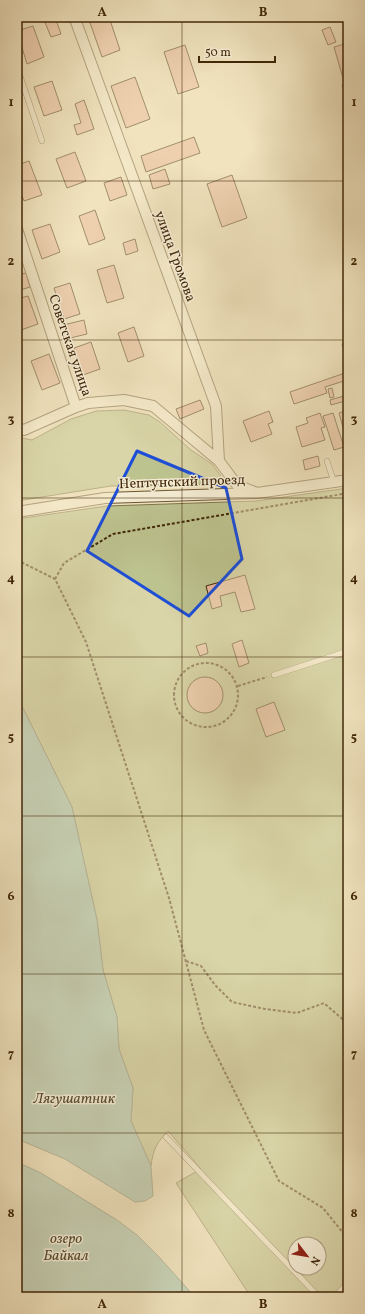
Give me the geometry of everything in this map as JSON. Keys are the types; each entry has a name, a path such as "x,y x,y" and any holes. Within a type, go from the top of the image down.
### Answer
{"street":[{"name":"улица Громова","path":"74,18 216,406 219,461"},
{"name":"Советская улица","path":"17,229 76,407 88,403 124,400 153,406 219,461"},
{"path":"17,428 24,430 76,407"},
{"path":"219,461 237,485 257,493"},
{"name":"Нептунский проезд","path":"17,512 105,498 257,493 348,480"}],"lane":[{"path":"17,67 42,141"},
{"path":"327,461 334,483"},
{"path":"274,675 348,651"},
{"path":"166,1137 319,1297"},
{"path":"334,1297 348,1283"}],"path":[{"path":"55,579 64,563 113,534 348,493"},
{"path":"17,560 55,579 86,642 169,898 204,1030 279,1181 323,1208 348,1239"},
{"path":"204,663 215,664 225,668 233,676 238,686 239,697 237,707 231,716 224,722 214,726 204,727 190,722 179,712 175,703 174,692 180,676 193,666 204,663"},
{"path":"238,686 274,675"},
{"path":"186,961 201,966 215,985 232,1002 265,1009 297,1013 324,1003 348,1024"}],"highlighted area":[{"path":"137,451 226,488 242,559 189,616 87,551"}],"green space":[{"path":"124,410 149,415 160,422 191,450 212,464 221,476 217,484 111,486 17,501 17,437 32,440 71,419 96,411"},
{"path":"348,488 348,1297 251,1297 176,1183 201,1169 168,1131 156,1147 151,1166 131,1121 133,1088 119,1049 117,1017 103,970 97,920 72,807 17,696 17,519 107,506 256,501"}],"water":[{"name":"Лягушатник","path":"17,696 72,807 97,920 103,970 117,1017 119,1049 133,1088 131,1121 151,1166 153,1196 145,1201 135,1202 65,1159 17,1139 17,1007 21,1007 21,993 17,976"},
{"name":"озеро Байкал","path":"17,1162 41,1173 117,1220 137,1235 195,1297 17,1297"}],"building":[{"path":"55,17 61,34 51,37 44,20"},
{"path":"88,17 109,17 120,50 102,57"},
{"path":"33,26 44,57 27,64 17,31"},
{"path":"330,27 336,42 328,45 322,30"},
{"path":"348,43 348,77 343,78 334,47"},
{"path":"185,45 199,87 178,94 164,52"},
{"path":"135,77 150,119 126,128 111,86"},
{"path":"52,81 62,110 44,116 34,87"},
{"path":"348,83 348,100 347,100 342,85"},
{"path":"84,100 94,129 77,135 74,125 81,123 75,104"},
{"path":"194,137 200,153 146,172 141,156"},
{"path":"75,152 86,181 67,188 56,159"},
{"path":"29,161 42,195 24,201 17,183 17,165"},
{"path":"165,169 170,184 153,189 149,175"},
{"path":"232,175 247,218 222,227 207,184"},
{"path":"121,177 127,195 110,201 104,183"},
{"path":"95,210 105,239 89,245 79,216"},
{"path":"50,224 60,252 42,259 32,230"},
{"path":"135,239 138,251 126,255 123,243"},
{"path":"114,265 124,298 107,303 97,270"},
{"path":"26,273 30,287 17,291 17,275"},
{"path":"70,283 80,314 64,319 54,288"},
{"path":"28,296 38,324 21,330 17,318 17,299"},
{"path":"84,320 87,334 66,339 63,325"},
{"path":"134,327 144,356 128,362 118,333"},
{"path":"91,342 100,369 83,375 74,348"},
{"path":"348,342 348,363 342,344"},
{"path":"49,354 60,383 42,390 31,361"},
{"path":"345,373 347,380 325,387 327,393 294,404 290,392"},
{"path":"332,388 334,397 330,398 328,389"},
{"path":"344,396 345,401 331,405 330,400"},
{"path":"200,400 204,409 180,419 176,409"},
{"path":"348,410 348,434 345,435 339,413"},
{"path":"269,411 273,422 268,424 272,434 251,442 243,421"},
{"path":"320,413 325,427 321,428 325,440 302,447 296,427 308,423 306,418"},
{"path":"333,413 344,447 334,450 323,416"},
{"path":"318,456 320,466 305,470 303,460"},
{"path":"245,575 255,609 241,612 235,592 220,596 222,606 212,609 206,586"},
{"path":"242,640 249,663 239,667 232,644"},
{"path":"206,643 208,653 200,656 196,646"},
{"path":"208,677 218,682 222,688 222,702 218,708 212,712 202,713 192,708 188,702 187,692 192,682 198,678"},
{"path":"274,702 285,730 266,737 256,709"}]}
